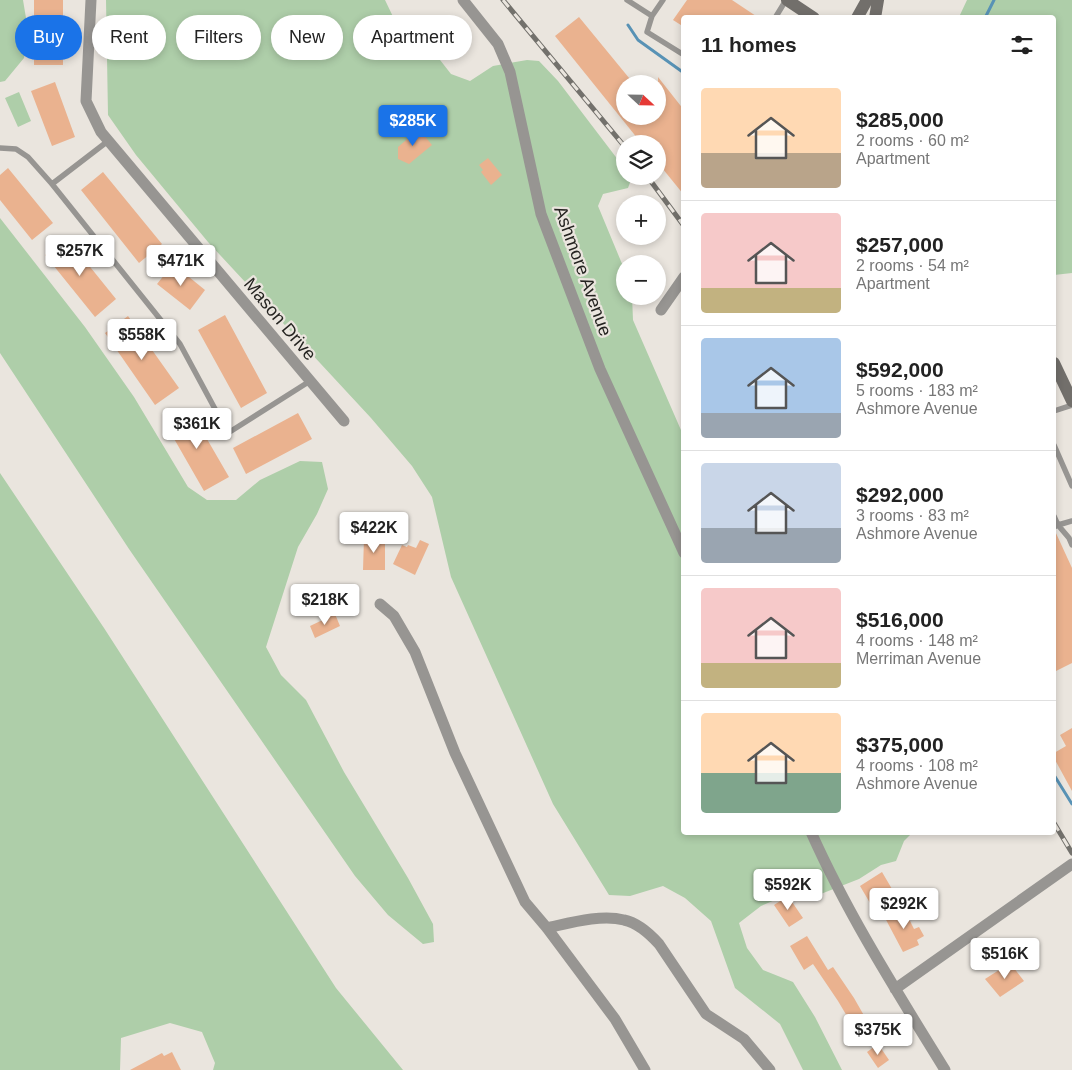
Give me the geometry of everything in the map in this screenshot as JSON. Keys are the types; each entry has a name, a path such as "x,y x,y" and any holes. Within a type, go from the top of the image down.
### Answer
{"main road":[{"path":"787,0 810,15"},
{"path":"859,15 867,0"},
{"path":"876,15 878,0"},
{"path":"1056,367 1072,401"}],"street":[{"name":"Mason Drive","path":"91,0 86,101 101,132 344,421"},
{"name":"Ashmore Avenue","path":"463,0 498,44 510,72 541,214 600,369 681,547"},
{"path":"661,310 681,281"},
{"path":"380,604 394,616 415,652 455,754 525,902 547,928 614,1019 645,1070"},
{"path":"812,835 830,874 895,989 945,1070"},
{"path":"895,989 1072,864"},
{"path":"547,928 577,921 605,919 624,920 638,926 659,944 706,1014 744,1039 770,1070"}],"lane":[{"path":"627,0 652,16"},
{"path":"663,0 652,16 647,32 681,53"},
{"path":"777,15 787,0"},
{"path":"52,184 108,141"},
{"name":"Mason Drive","path":"0,148 16,149 28,157 52,184 180,344 228,433 310,381"},
{"path":"1056,410 1072,405"},
{"path":"1056,450 1072,486"},
{"path":"1072,521 1056,526 1072,545"}],"green space":[{"path":"0,0 23,0 26,15 15,15 15,60 22,60 5,81 0,82"},
{"path":"106,0 385,0 392,15 353,15 353,60 440,60 451,74 470,81 493,66 527,60 539,61 558,81 616,157 616,185 629,185 628,188 603,194 598,206 618,255 616,255 616,305 632,305 633,320 681,430 681,835 910,835 904,841 896,861 881,865 859,879 808,899 786,893 761,906 739,923 747,948 763,970 793,982 815,1017 842,1070 803,1070 780,1024 735,988 711,921 685,898 663,886 630,896 609,895 553,804 451,577 432,497 412,466 371,418 208,242 136,155 108,115 107,60 166,60 166,15 106,15"},
{"path":"967,0 1072,0 1072,273 1056,275 1056,15 960,15"},
{"path":"19,92 31,121 18,127 5,98"},
{"path":"0,218 85,327 134,397 188,487 207,500 236,500 260,480 300,461 322,462 328,489 317,514 298,547 266,647 281,675 306,700 344,772 408,878 433,924 434,942 423,944 388,915 355,876 129,549 0,353"},
{"path":"0,473 104,628 336,988 403,1070 213,1070 215,1063 202,1032 170,1023 121,1038 120,1070 0,1070"}],"building":[{"path":"34,0 63,0 63,15 34,15"},
{"path":"687,0 732,0 754,15 681,15 681,25 673,20"},
{"path":"579,17 627,75 616,75 616,112 555,36"},
{"path":"34,60 63,60 63,65 34,65"},
{"path":"55,82 75,137 52,146 31,91"},
{"path":"666,87 681,106 681,191 666,173 666,135 635,135 627,125 666,125"},
{"path":"419,129 432,145 409,164 398,159 398,147"},
{"path":"488,158 502,175 491,185 481,172 483,170 479,165"},
{"path":"8,168 53,223 32,240 0,200 0,175"},
{"path":"103,172 162,244 139,263 81,190"},
{"path":"66,237 116,299 95,317 45,255"},
{"path":"173,264 205,290 190,310 157,284"},
{"path":"225,315 267,393 241,408 198,330"},
{"path":"128,316 179,388 155,405 105,333"},
{"path":"189,408 229,477 204,491 165,423"},
{"path":"298,413 312,439 246,474 233,448"},
{"path":"1056,533 1072,568 1072,663 1056,671"},
{"path":"364,538 385,538 385,570 363,570"},
{"path":"420,540 429,544 415,575 393,564 402,545 416,548"},
{"path":"335,614 340,626 315,638 310,626"},
{"path":"1072,728 1072,791 1056,762 1056,752 1066,746 1060,735"},
{"path":"882,872 892,889 870,903 860,886"},
{"path":"788,896 803,918 789,927 774,905"},
{"path":"903,907 914,929 919,927 924,936 917,940 919,945 903,952 884,916"},
{"path":"807,936 828,970 833,967 870,1026 857,1033 813,964 804,970 790,946"},
{"path":"1010,963 1024,981 1000,997 985,979"},
{"path":"878,1044 889,1060 878,1068 867,1052"},
{"path":"172,1052 181,1070 130,1070 162,1053 164,1056"}],"waterway":[{"path":"986,15 994,0"},
{"path":"628,25 638,40 681,71"},
{"path":"1056,778 1072,804"}],"railway":[{"path":"503,0 616,136"},
{"path":"654,185 681,222"},
{"path":"1056,826 1072,853"}]}
